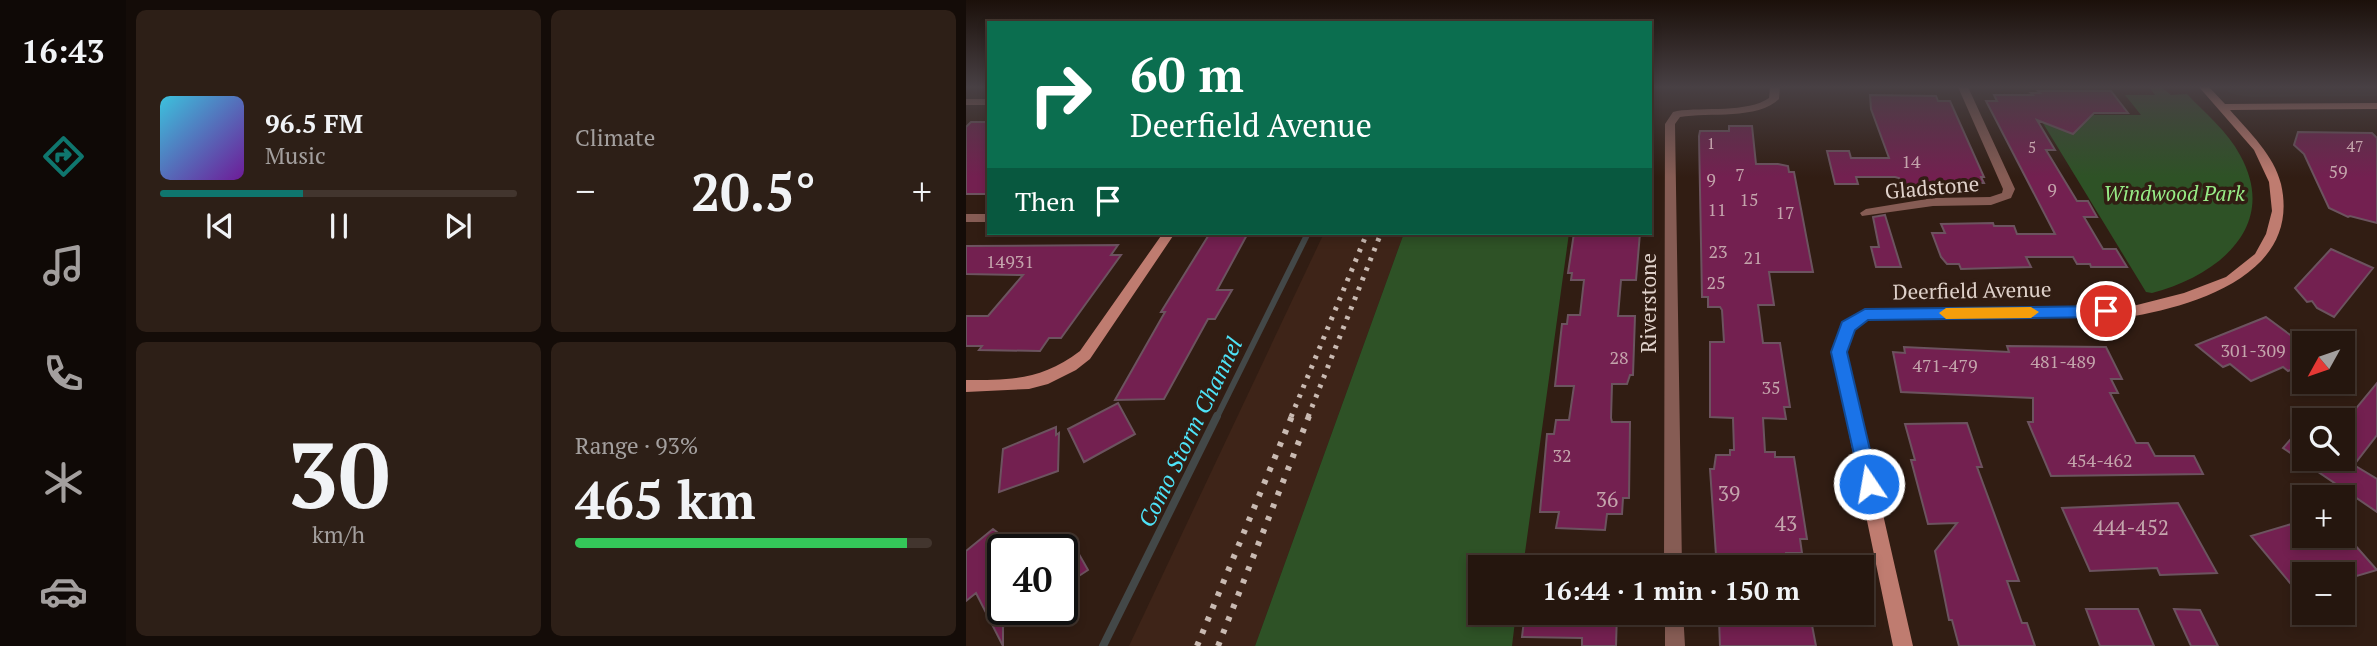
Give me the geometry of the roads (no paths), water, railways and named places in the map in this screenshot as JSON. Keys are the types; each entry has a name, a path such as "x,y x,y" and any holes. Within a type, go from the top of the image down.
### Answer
{"street":[{"name":"Riverstone","path":"1673,555 1670,124 1675,117"},
{"name":"Gladstone","path":"1866,213 1933,202 1991,201 2007,195 2009,189 1977,117"},
{"name":"Deerfield Avenue","path":"1903,646 1839,352 1848,326 1865,314 2133,311 2187,297 2231,280 2260,257 2272,234 2278,211 2275,182 2259,149 2231,117"},
{"path":"966,218 987,218"},
{"path":"966,386 1020,386 1060,374 1085,355 1168,235"},
{"path":"1674,625 1675,646"}],"waterway":[{"name":"Como Storm Channel","path":"1217,417 1307,235"},
{"name":"Como Storm Channel","path":"1103,646 1217,416"}],"railway":[{"path":"1291,417 1366,235"},
{"path":"1308,417 1380,235"},
{"path":"1197,646 1292,416"},
{"path":"1218,646 1309,416"}],"park label":[{"name":"Windwood Park","path":"2174,193"}]}
